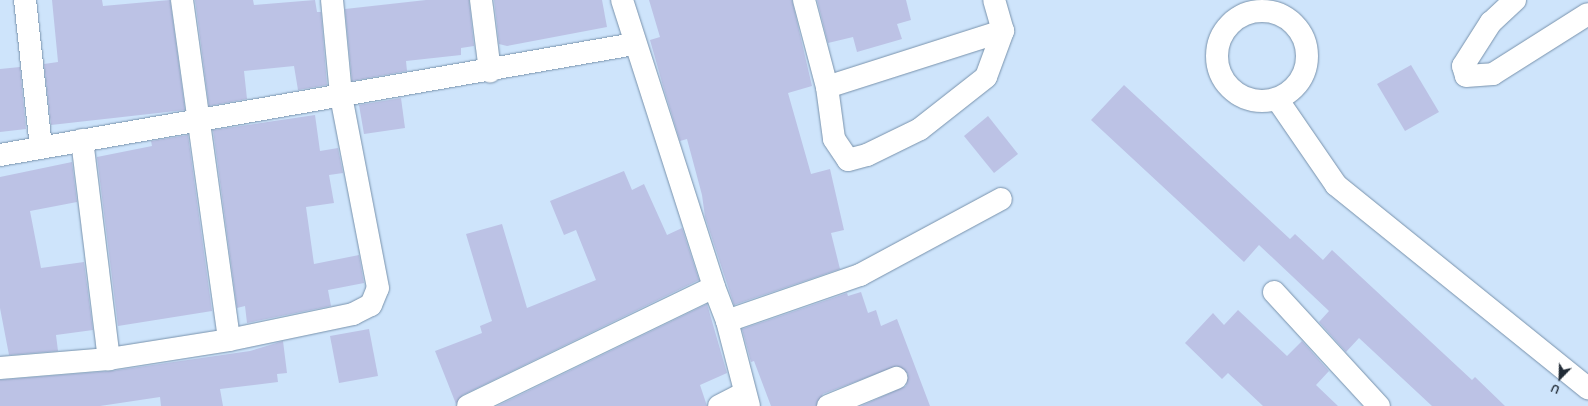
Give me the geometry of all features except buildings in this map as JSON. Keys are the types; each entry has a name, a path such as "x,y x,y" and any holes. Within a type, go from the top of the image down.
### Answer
{"street":[{"path":"24,0 41,148"},
{"path":"182,0 229,340"},
{"path":"0,368 109,359 229,340 353,314 372,305 378,288 341,95 332,0"},
{"path":"481,0 490,70"},
{"path":"622,0 634,44 714,287 727,321 747,400 719,406"},
{"path":"804,0 827,87 834,139 848,160 867,155 920,129 986,77 1003,31 994,0"},
{"path":"1515,0 1491,22 1463,66 1466,76 1493,74 1588,14"},
{"path":"1259,6 1292,22 1305,43 1307,55 1304,74 1293,90 1277,99 1258,101 1240,95 1226,83 1218,66 1218,47 1225,29 1239,17 1259,6"},
{"path":"827,87 1003,31"},
{"path":"0,155 634,44"},
{"path":"1277,99 1336,185 1588,388"},
{"path":"82,140 109,359"},
{"path":"727,321 860,275 1001,198"},
{"path":"468,406 714,287"},
{"path":"1274,292 1379,406"},
{"path":"828,406 896,378"}]}
